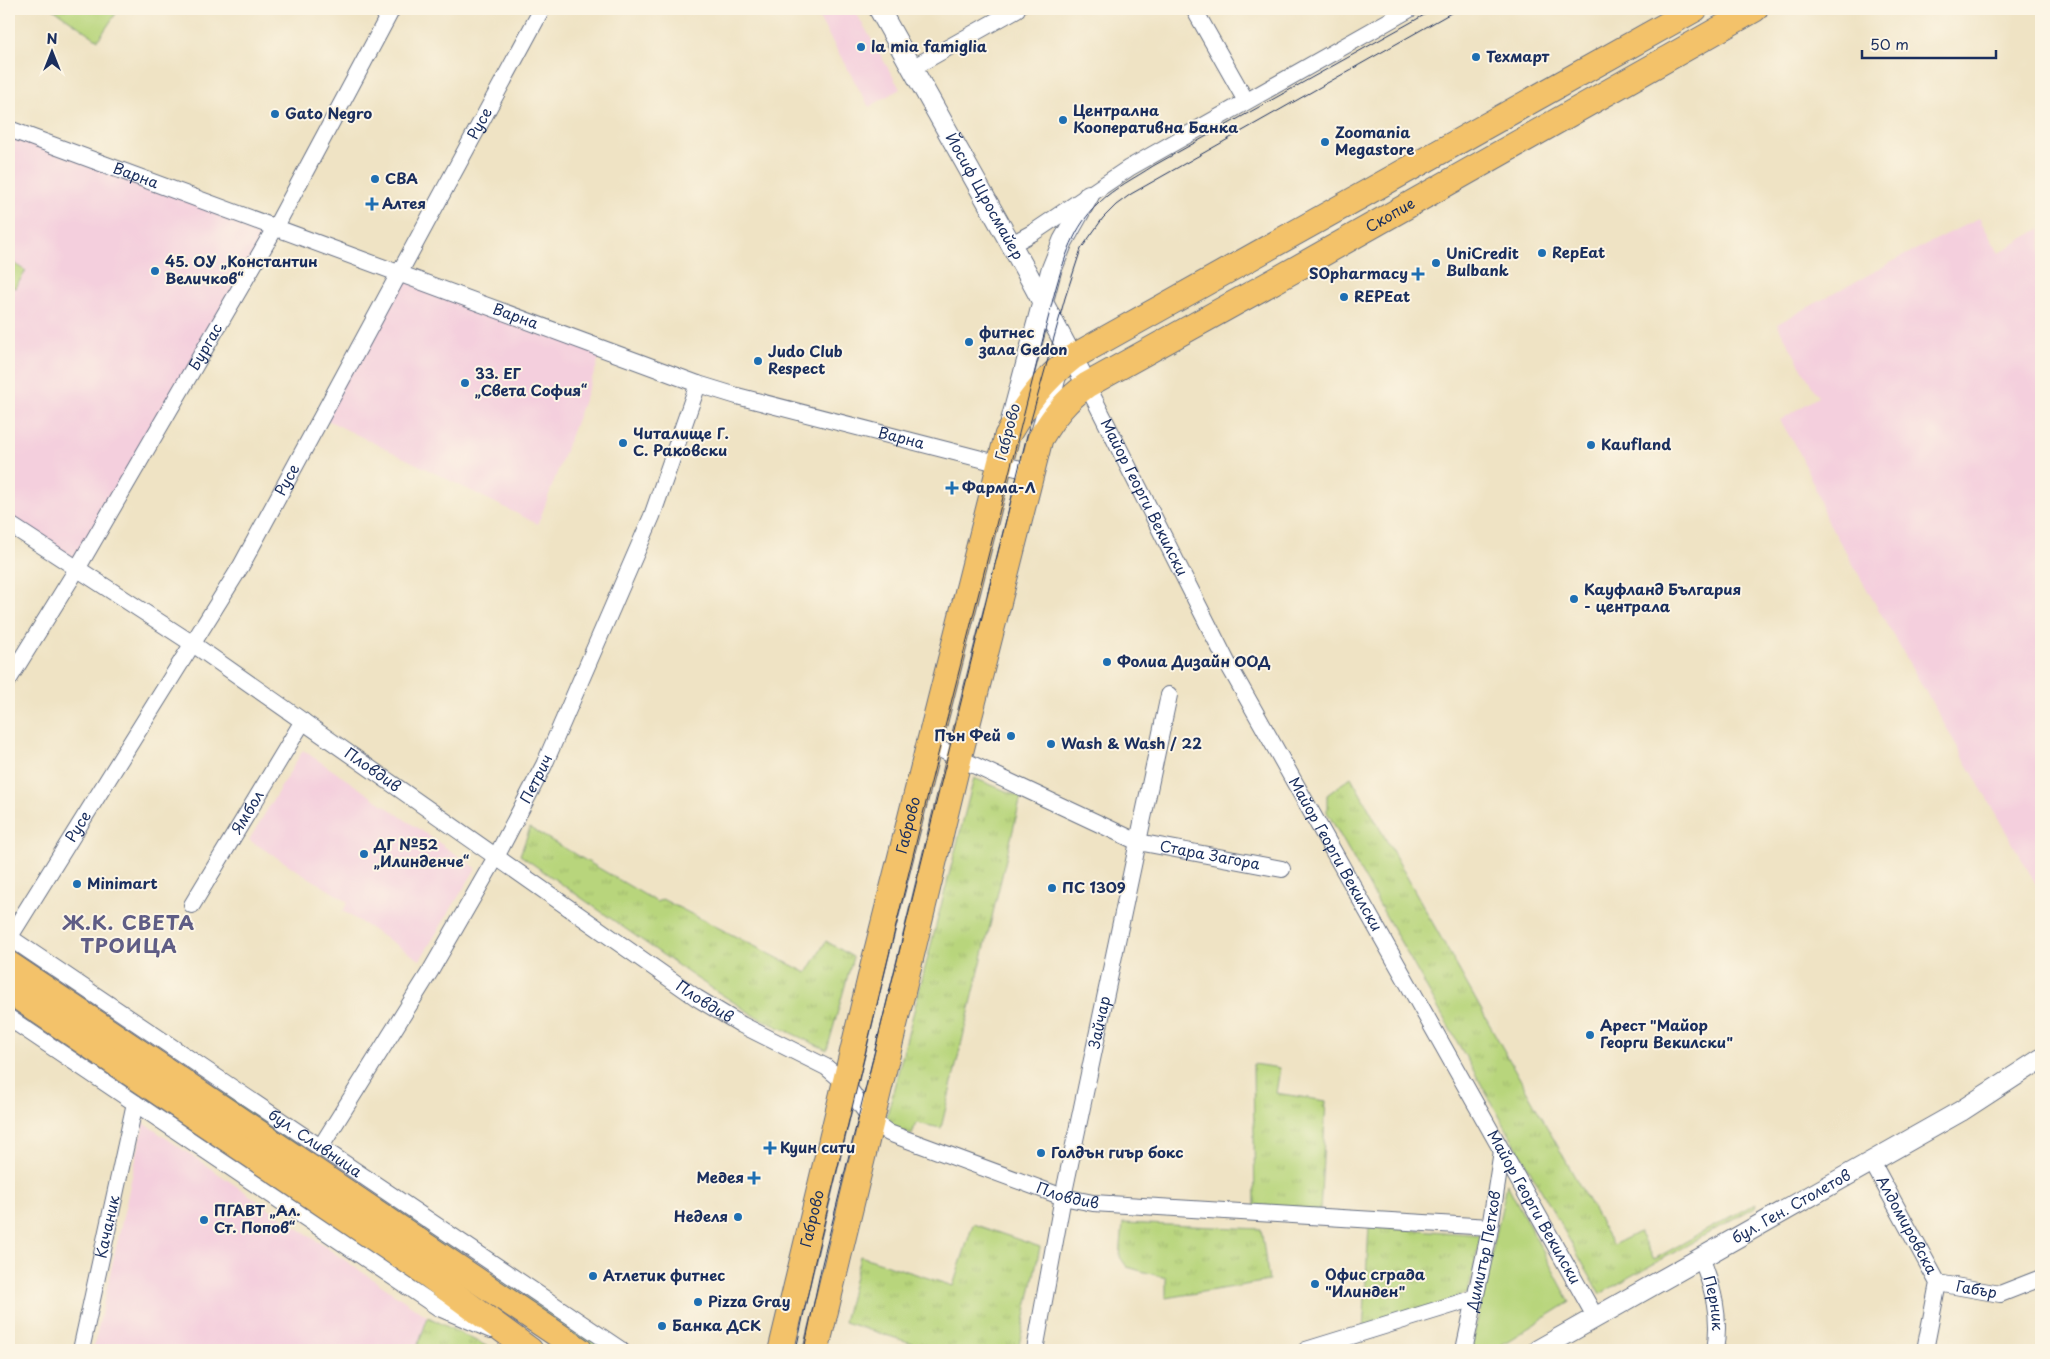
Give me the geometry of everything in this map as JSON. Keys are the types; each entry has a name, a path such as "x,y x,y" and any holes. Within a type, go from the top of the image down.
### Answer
{"main road":[{"name":"Скопие","path":"1007,436 1032,396 1065,356 1695,9"},
{"name":"Скопие","path":"1040,439 1064,403 1087,385 1278,280 1755,9"},
{"name":"Габрово","path":"781,1350 929,744 1007,436"},
{"path":"816,1350 960,758 1040,439"},
{"name":"бул. Сливница","path":"9,964 580,1350"},
{"path":"9,991 424,1272 524,1346"}],"street":[{"name":"Бургас","path":"9,679 76,569 275,228 392,9"},
{"name":"Русе","path":"9,937 241,566 542,9"},
{"name":"Йосиф Щросмайер","path":"879,9 1043,301 1065,356 1087,385"},
{"path":"912,68 1017,9"},
{"path":"1194,9 1246,101"},
{"path":"1012,244 1129,168 1410,9"},
{"name":"Варна","path":"9,129 698,384 737,396 1032,472"},
{"name":"Габрово","path":"1007,436 1051,271 1064,241 1089,195"},
{"path":"1040,439 1065,356"},
{"name":"Петрич","path":"320,1148 431,970 496,857 544,765 652,516 698,384"},
{"name":"Майор Георги Векилски","path":"1087,385 1228,664 1596,1318"},
{"name":"Пловдив","path":"9,524 193,644 697,998 742,1025 826,1067 846,1084 871,1120 889,1133 1063,1197 1093,1203 1490,1227"},
{"name":"Зайчар","path":"1035,1350 1063,1197 1169,695"},
{"name":"Ямбол","path":"192,905 303,721"},
{"name":"Стара Загора","path":"929,744 1138,842 1282,869"},
{"name":"бул. Сливница","path":"9,937 621,1350"},
{"path":"9,1018 439,1308 524,1346"},
{"name":"бул. Ген. Столетов","path":"1538,1350 1872,1162 1994,1091 2041,1059"},
{"name":"Качаник","path":"81,1350 135,1103"},
{"name":"Димитър Петков","path":"1464,1350 1490,1227 1502,1151"},
{"name":"Алдомировска","path":"1872,1162 1938,1282 1925,1350"},
{"name":"Перник","path":"1701,1257 1710,1281 1718,1317 1715,1350"},
{"name":"Габър","path":"1938,1282 2000,1294 2041,1278"},
{"path":"1306,1350 1475,1298"}],"shaded area":[{"path":"814,9 854,9 900,89 869,107"},
{"path":"9,129 275,228 77,569 9,524"},
{"path":"1979,218 1999,253 2041,228 2041,893 1825,516 1800,454 1780,420 1818,397 1777,324 1905,255"},
{"name":"33. ЕГ „Света София“","path":"399,274 603,349 538,524 321,417"},
{"name":"ДГ №52 „Илинденче“","path":"303,750 476,868 420,960 343,911 348,902 249,840"},
{"name":"ПГАВТ „Ал. Ст. Попов“","path":"144,1123 428,1317 416,1350 93,1350"}],"green space":[{"path":"53,9 119,9 98,40"},
{"path":"9,260 26,271 15,288 9,285"},
{"path":"1351,777 1613,1245 1639,1232 1654,1259 1756,1203 1755,1207 1600,1294 1327,812 1327,795"},
{"path":"974,778 1021,797 941,1128 916,1123 912,1135 885,1125 886,1119"},
{"path":"530,828 657,902 662,899 807,973 826,941 853,957 827,1050 755,1016 693,976 520,855"},
{"path":"23,959 608,1350 593,1350 18,965"},
{"path":"1253,1064 1280,1068 1276,1093 1326,1101 1320,1213 1255,1210"},
{"path":"1507,1184 1570,1302 1493,1350 1471,1350"},
{"path":"1123,1223 1261,1229 1269,1281 1166,1298 1166,1278 1127,1267 1120,1257"},
{"path":"973,1224 1040,1247 1018,1350 934,1350 844,1322 860,1256 953,1286"},
{"path":"1369,1226 1481,1235 1468,1293 1363,1333"},
{"path":"428,1317 494,1350 416,1350"}],"tram line":[{"path":"796,1350 815,1261 923,814 1055,291 1062,267 1076,233 1090,212 1125,183 1435,9"},
{"path":"804,1350 822,1264 1029,427 1065,298 1081,249 1103,218 1131,194 1458,9"}],"place":[{"name":"la mia famiglia","path":"861,47"},
{"name":"Техмарт","path":"1476,57"},
{"name":"Gato Negro","path":"275,114"},
{"name":"Централна Кооперативна Банка","path":"1063,120"},
{"name":"Zoomania Megastore","path":"1325,142"},
{"name":"CBA","path":"375,179"},
{"name":"Алтея","path":"372,204"},
{"name":"RepEat","path":"1542,253"},
{"name":"UniCredit Bulbank","path":"1436,263"},
{"name":"45. ОУ „Константин Величков“","path":"155,271"},
{"name":"SOpharmacy","path":"1418,274"},
{"name":"REPEat","path":"1344,297"},
{"name":"фитнес зала Gedon","path":"969,342"},
{"name":"Judo Club Respect","path":"758,361"},
{"name":"33. ЕГ „Света София“","path":"465,383"},
{"name":"Читалище Г. С. Раковски","path":"623,443"},
{"name":"Kaufland","path":"1591,445"},
{"name":"Фарма-Л","path":"952,488"},
{"name":"Кауфланд България - централа","path":"1574,599"},
{"name":"Фолиа Дизайн ООД","path":"1107,662"},
{"name":"Пън Фей","path":"1011,736"},
{"name":"Wash & Wash / 22","path":"1051,744"},
{"name":"ДГ №52 „Илинденче“","path":"364,854"},
{"name":"Minimart","path":"77,884"},
{"name":"ПС 1309","path":"1052,888"},
{"name":"Арест \"Майор Георги Векилски\"","path":"1590,1035"},
{"name":"Куин сити","path":"770,1148"},
{"name":"Голдън гиър бокс","path":"1041,1153"},
{"name":"Медея","path":"754,1178"},
{"name":"Неделя","path":"738,1217"},
{"name":"ПГАВТ „Ал. Ст. Попов“","path":"204,1220"},
{"name":"Атлетик фитнес","path":"593,1276"},
{"name":"Офис сграда \"Илинден\"","path":"1315,1284"},
{"name":"Pizza Gray","path":"698,1302"},
{"name":"Банка ДСК","path":"662,1326"}],"district":[{"name":"Ж.К. СВЕТА ТРОИЦА","path":"129,934"}]}
